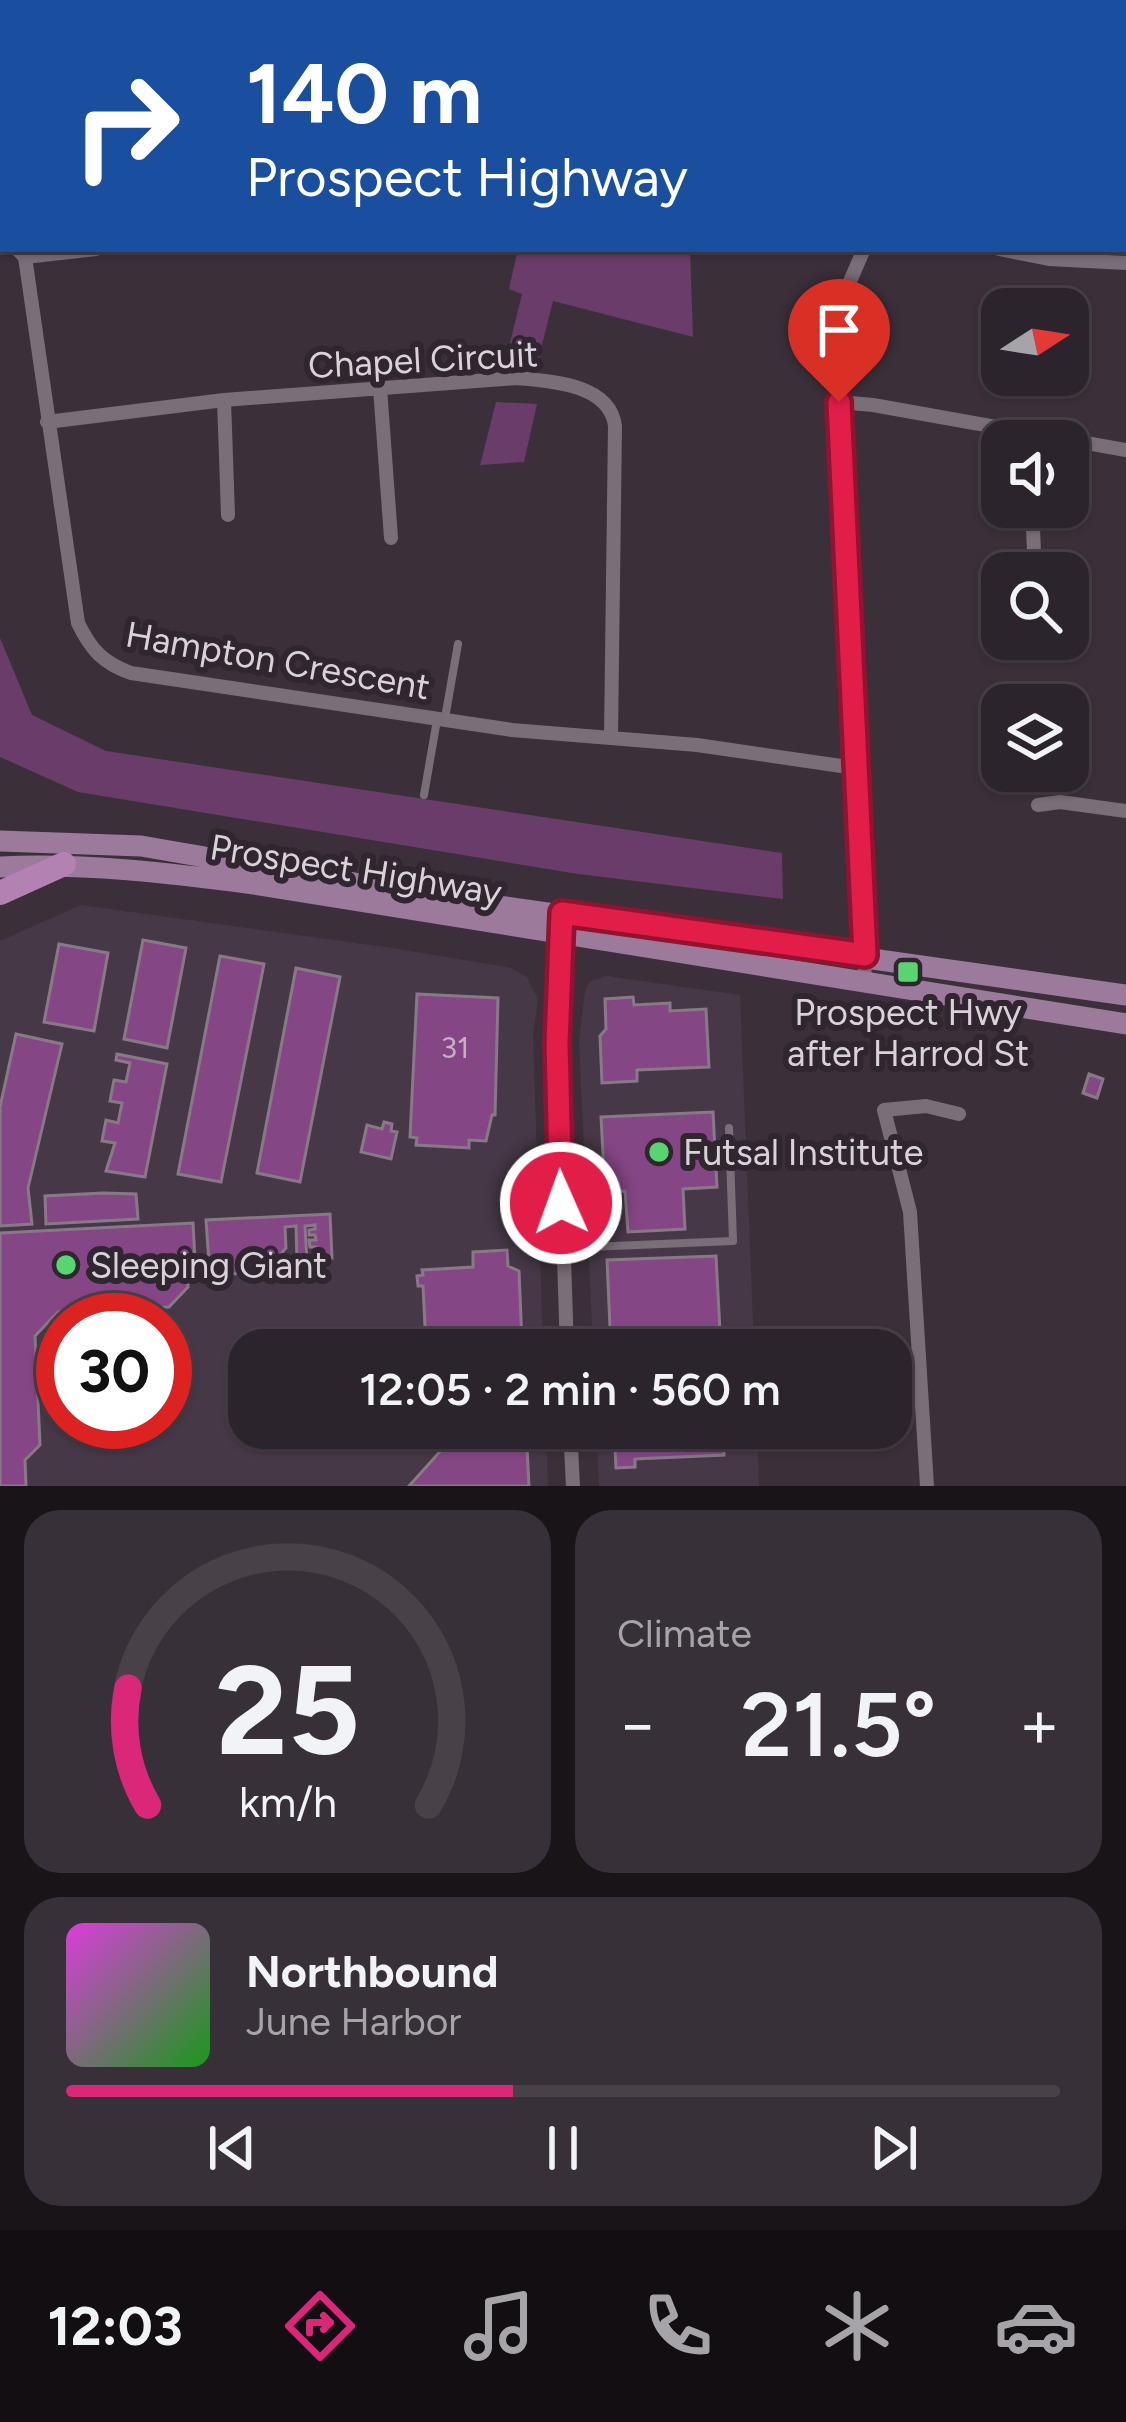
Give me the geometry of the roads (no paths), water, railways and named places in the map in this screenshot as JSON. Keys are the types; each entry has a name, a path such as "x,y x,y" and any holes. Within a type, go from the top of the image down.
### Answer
{"highway":[{"path":"0,893 64,864"}],"main road":[{"name":"Prospect Highway","path":"0,842 141,846 1126,1024"},
{"name":"Prospect Highway","path":"0,866 64,864 254,884 561,924 865,955 1126,995"}],"street":[{"path":"863,252 839,313 836,337 865,980"},
{"path":"1013,252 1126,263"},
{"name":"Hampton Crescent","path":"21,253 78,623 90,648 110,665 131,673 441,719 697,745 856,768"},
{"name":"Chapel Circuit","path":"46,422 224,400 518,378 585,391 609,406 615,425 611,737"},
{"path":"380,388 392,538"},
{"path":"224,400 228,515"},
{"path":"839,402 981,428"},
{"path":"1089,445 1126,450"},
{"path":"1038,805 1060,802 1126,812"},
{"path":"561,924 557,1044 566,1329"},
{"path":"927,1486 910,1212 884,1110 926,1106 959,1114"},
{"path":"572,1449 573,1486"}],"lane":[{"path":"424,795 458,644"},
{"path":"563,1248 734,1241 729,1128"}],"place":[{"name":"Prospect Hwy after Harrod St","path":"908,972"},
{"name":"Futsal Institute","path":"659,1152"},
{"name":"Sleeping Giant","path":"66,1265"}]}
